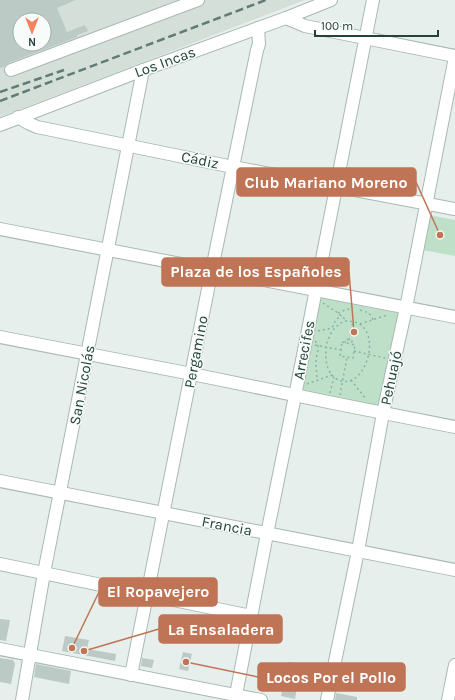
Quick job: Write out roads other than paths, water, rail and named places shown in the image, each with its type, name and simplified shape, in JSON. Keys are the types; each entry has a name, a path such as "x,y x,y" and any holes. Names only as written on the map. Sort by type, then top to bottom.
{"street":[{"path":"11,70 198,0"},
{"name":"Los Incas","path":"0,125 331,0"},
{"name":"Arrecifes","path":"236,698 296,392 310,341 315,295 373,0"},
{"path":"286,18 305,26 455,57"},
{"name":"Pergamino","path":"131,675 257,50 258,28"},
{"name":"Pehuajó","path":"327,700 358,551 380,413 406,308 455,57"},
{"name":"San Nicolás","path":"22,700 44,573 143,70"},
{"name":"Cádiz","path":"18,117 37,127 233,167 455,209"},
{"path":"0,229 212,269 315,295 406,308 455,317"},
{"path":"0,337 192,374 296,392 333,403 455,427"},
{"name":"Francia","path":"0,481 60,494 455,570"},
{"path":"0,564 251,616"},
{"path":"0,649 236,698 261,700"},
{"path":"448,700 455,665"}],"railway":[{"path":"0,101 266,0"},
{"path":"0,92 64,70"}],"place":[{"name":"Club Mariano Moreno","path":"440,235"},
{"name":"Plaza de los Españoles","path":"354,332"},
{"name":"El Ropavejero","path":"72,648"},
{"name":"La Ensaladera","path":"84,651"},
{"name":"Locos Por el Pollo","path":"186,662"}]}
